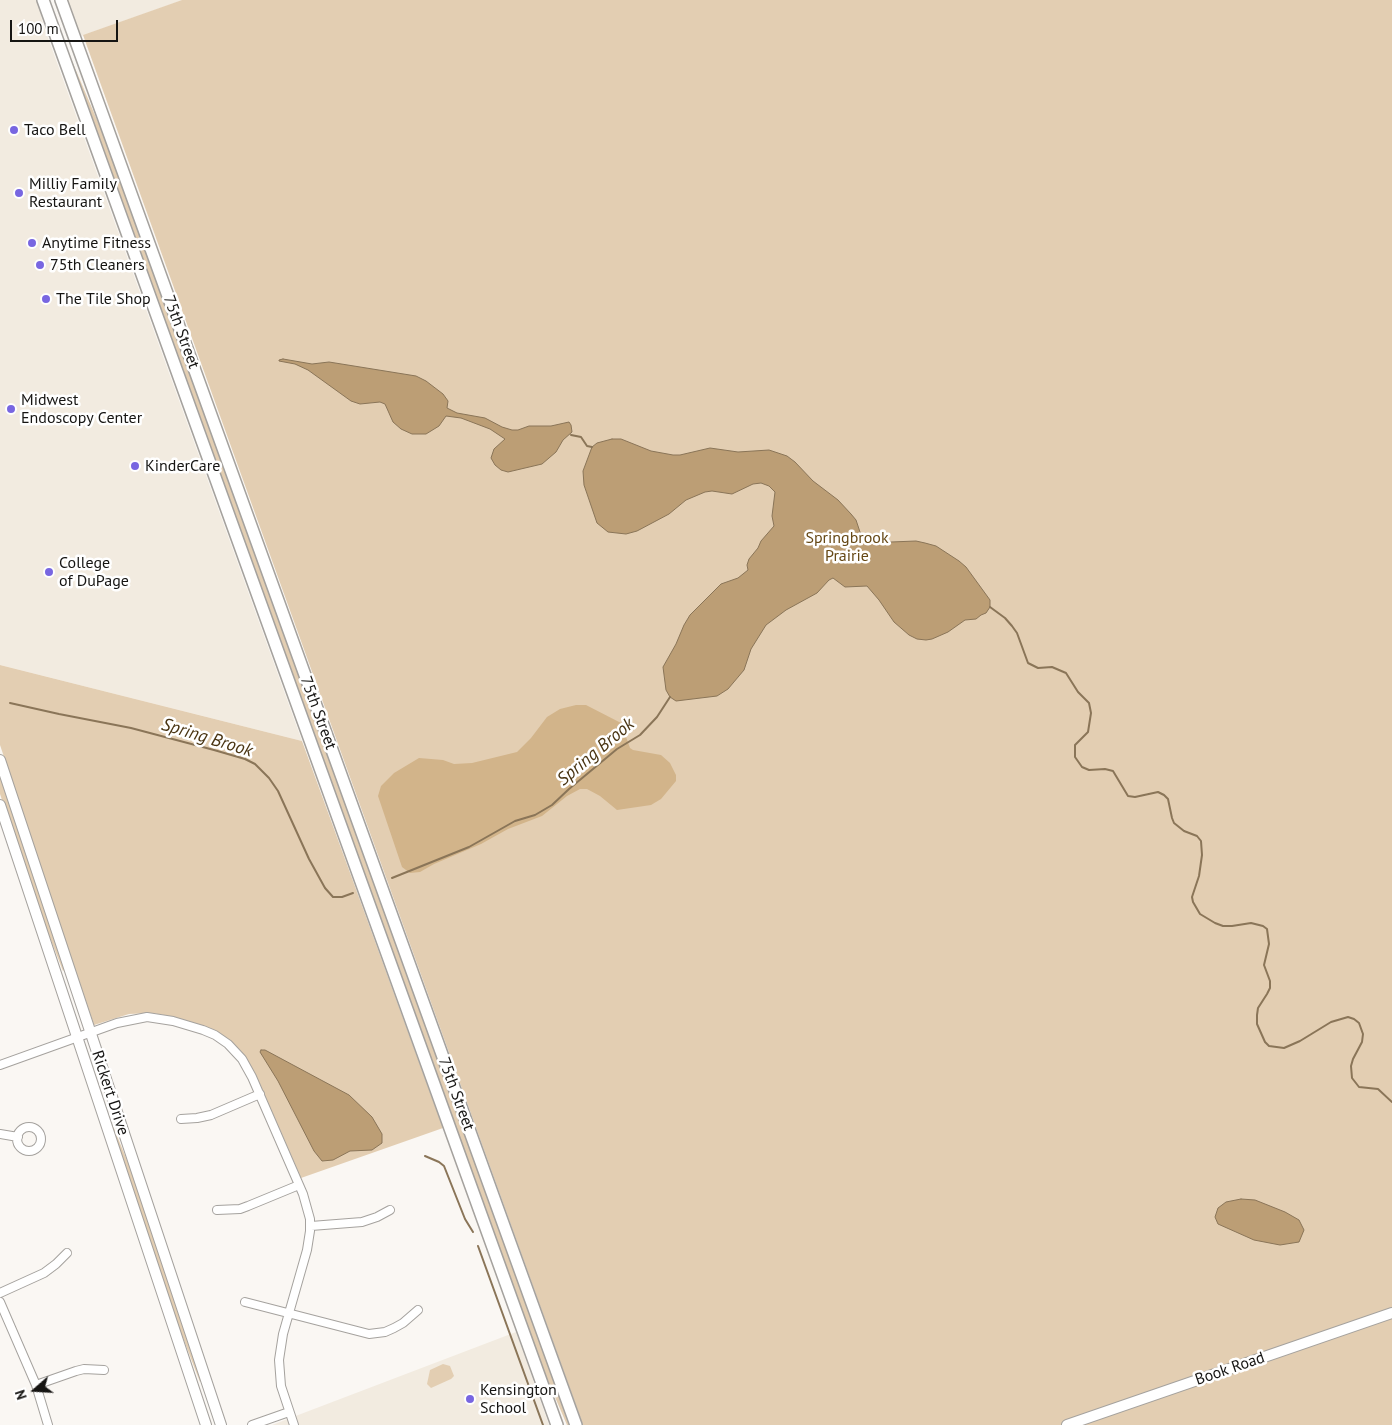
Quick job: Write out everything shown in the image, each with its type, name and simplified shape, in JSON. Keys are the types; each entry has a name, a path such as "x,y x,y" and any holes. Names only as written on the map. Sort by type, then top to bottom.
{"main road":[{"name":"75th Street","path":"43,0 557,1425"},
{"name":"75th Street","path":"61,0 576,1425"}],"street":[{"name":"Rickert Drive","path":"0,760 221,1425"},
{"name":"Rickert Drive","path":"0,805 206,1425"},
{"path":"0,1065 117,1023 140,1018 162,1018 195,1027 215,1035 235,1050 248,1067 299,1185 306,1202 310,1226 307,1250 288,1314 279,1360 281,1386 294,1425"},
{"path":"181,1119 211,1115 260,1094"},
{"path":"0,1134 18,1137"},
{"path":"217,1210 248,1206 299,1185"},
{"path":"310,1226 362,1222 390,1210"},
{"path":"0,1293 52,1268 66,1253"},
{"path":"0,1302 36,1385 48,1425"},
{"path":"245,1302 369,1334 385,1332 394,1328 418,1310"},
{"name":"Book Road","path":"1067,1425 1392,1314"},
{"path":"36,1385 84,1369 104,1370"},
{"path":"252,1425 289,1412"}],"shaded area":[{"path":"0,0 38,0 43,24 302,741 0,665"},
{"path":"67,0 183,0 81,36"},
{"path":"283,359 312,364 329,362 416,376 443,394 448,401 447,408 457,413 485,418 512,430 529,426 551,426 569,422 572,432 563,440 556,452 542,464 508,472 501,470 491,458 494,449 505,439 490,429 461,418 446,416 439,426 426,434 412,434 401,429 393,422 385,404 380,402 360,404 351,401 308,370 295,364 279,361"},
{"path":"621,439 651,451 673,455 710,448 738,452 769,450 787,456 813,481 838,500 856,520 860,532 865,537 891,542 916,541 936,546 966,567 990,600 990,607 986,613 976,619 965,620 948,632 932,639 917,639 909,635 894,622 867,586 845,587 833,578 817,593 786,610 766,625 751,649 744,670 728,689 717,696 676,701 670,697 666,690 663,667 690,615 721,584 738,578 748,570 749,559 774,526 772,516 775,492 769,486 761,483 753,484 732,494 712,491 705,492 686,500 669,514 637,531 626,534 608,532 597,523 584,485 583,471 592,447 597,443"},
{"path":"576,705 586,705 621,723 630,748 633,750 661,755 670,763 676,775 676,781 661,799 651,805 617,810 600,796 587,789 580,789 567,796 542,816 508,829 481,844 420,872 410,873 402,867 378,796 381,786 394,773 419,758 443,760 454,764 472,763 517,752 531,738 547,717 560,709"},
{"path":"265,1050 349,1095 372,1117 382,1134 382,1143 372,1150 350,1151 333,1160 322,1161 314,1151 278,1081 260,1052"},
{"path":"1241,1199 1255,1200 1299,1220 1304,1230 1299,1242 1280,1245 1254,1240 1218,1224 1215,1217 1218,1208 1226,1202"},
{"path":"516,1332 549,1425 272,1425"}],"green space":[{"name":"Springbrook Prairie","path":"182,0 1392,0 1392,1425 583,1425 83,35"},
{"path":"69,54 117,167 571,1425 567,1425 536,1353 67,56"},
{"path":"0,665 302,741 443,1128 301,1178 255,1073 241,1051 225,1037 213,1030 152,1013 129,1014 94,1025 0,745"},
{"path":"0,777 63,971 36,902 0,794"},
{"path":"103,1102 129,1165 200,1382 173,1312"},
{"path":"443,1364 450,1366 454,1376 431,1388 427,1384 430,1370"}],"waterway":[{"path":"571,435 581,437 587,446 592,447"},
{"name":"Spring Brook","path":"990,607 1005,618 1017,633 1028,663 1038,668 1052,667 1066,673 1078,692 1089,703 1091,713 1088,732 1075,745 1075,757 1082,767 1089,770 1105,769 1113,771 1128,796 1135,797 1158,792 1164,795 1168,799 1174,823 1184,831 1197,836 1201,841 1202,855 1199,876 1192,897 1200,914 1223,926 1251,923 1267,929 1269,944 1264,965 1270,981 1270,988 1258,1008 1257,1015 1257,1024 1265,1042 1269,1046 1284,1048 1300,1041 1331,1022 1348,1017 1354,1019 1359,1023 1363,1034 1362,1042 1351,1066 1352,1078 1359,1087 1378,1089 1392,1102"},
{"name":"Spring Brook","path":"392,878 469,847 515,821 535,815 552,805 617,749 640,735 657,717 670,697"},
{"name":"Spring Brook","path":"10,703 131,728 214,750 245,759 255,764 269,778 278,791 309,859 325,888 333,897 342,897 353,893"},
{"path":"425,1156 444,1166 465,1219 473,1232"},
{"path":"478,1246 543,1425"}],"place":[{"name":"Taco Bell","path":"14,130"},
{"name":"Milliy Family Restaurant","path":"19,193"},
{"name":"Anytime Fitness","path":"32,243"},
{"name":"75th Cleaners","path":"40,265"},
{"name":"The Tile Shop","path":"46,299"},
{"name":"Midwest Endoscopy Center","path":"11,409"},
{"name":"KinderCare","path":"135,466"},
{"name":"College of DuPage","path":"49,572"},
{"name":"Kensington School","path":"470,1399"}]}
